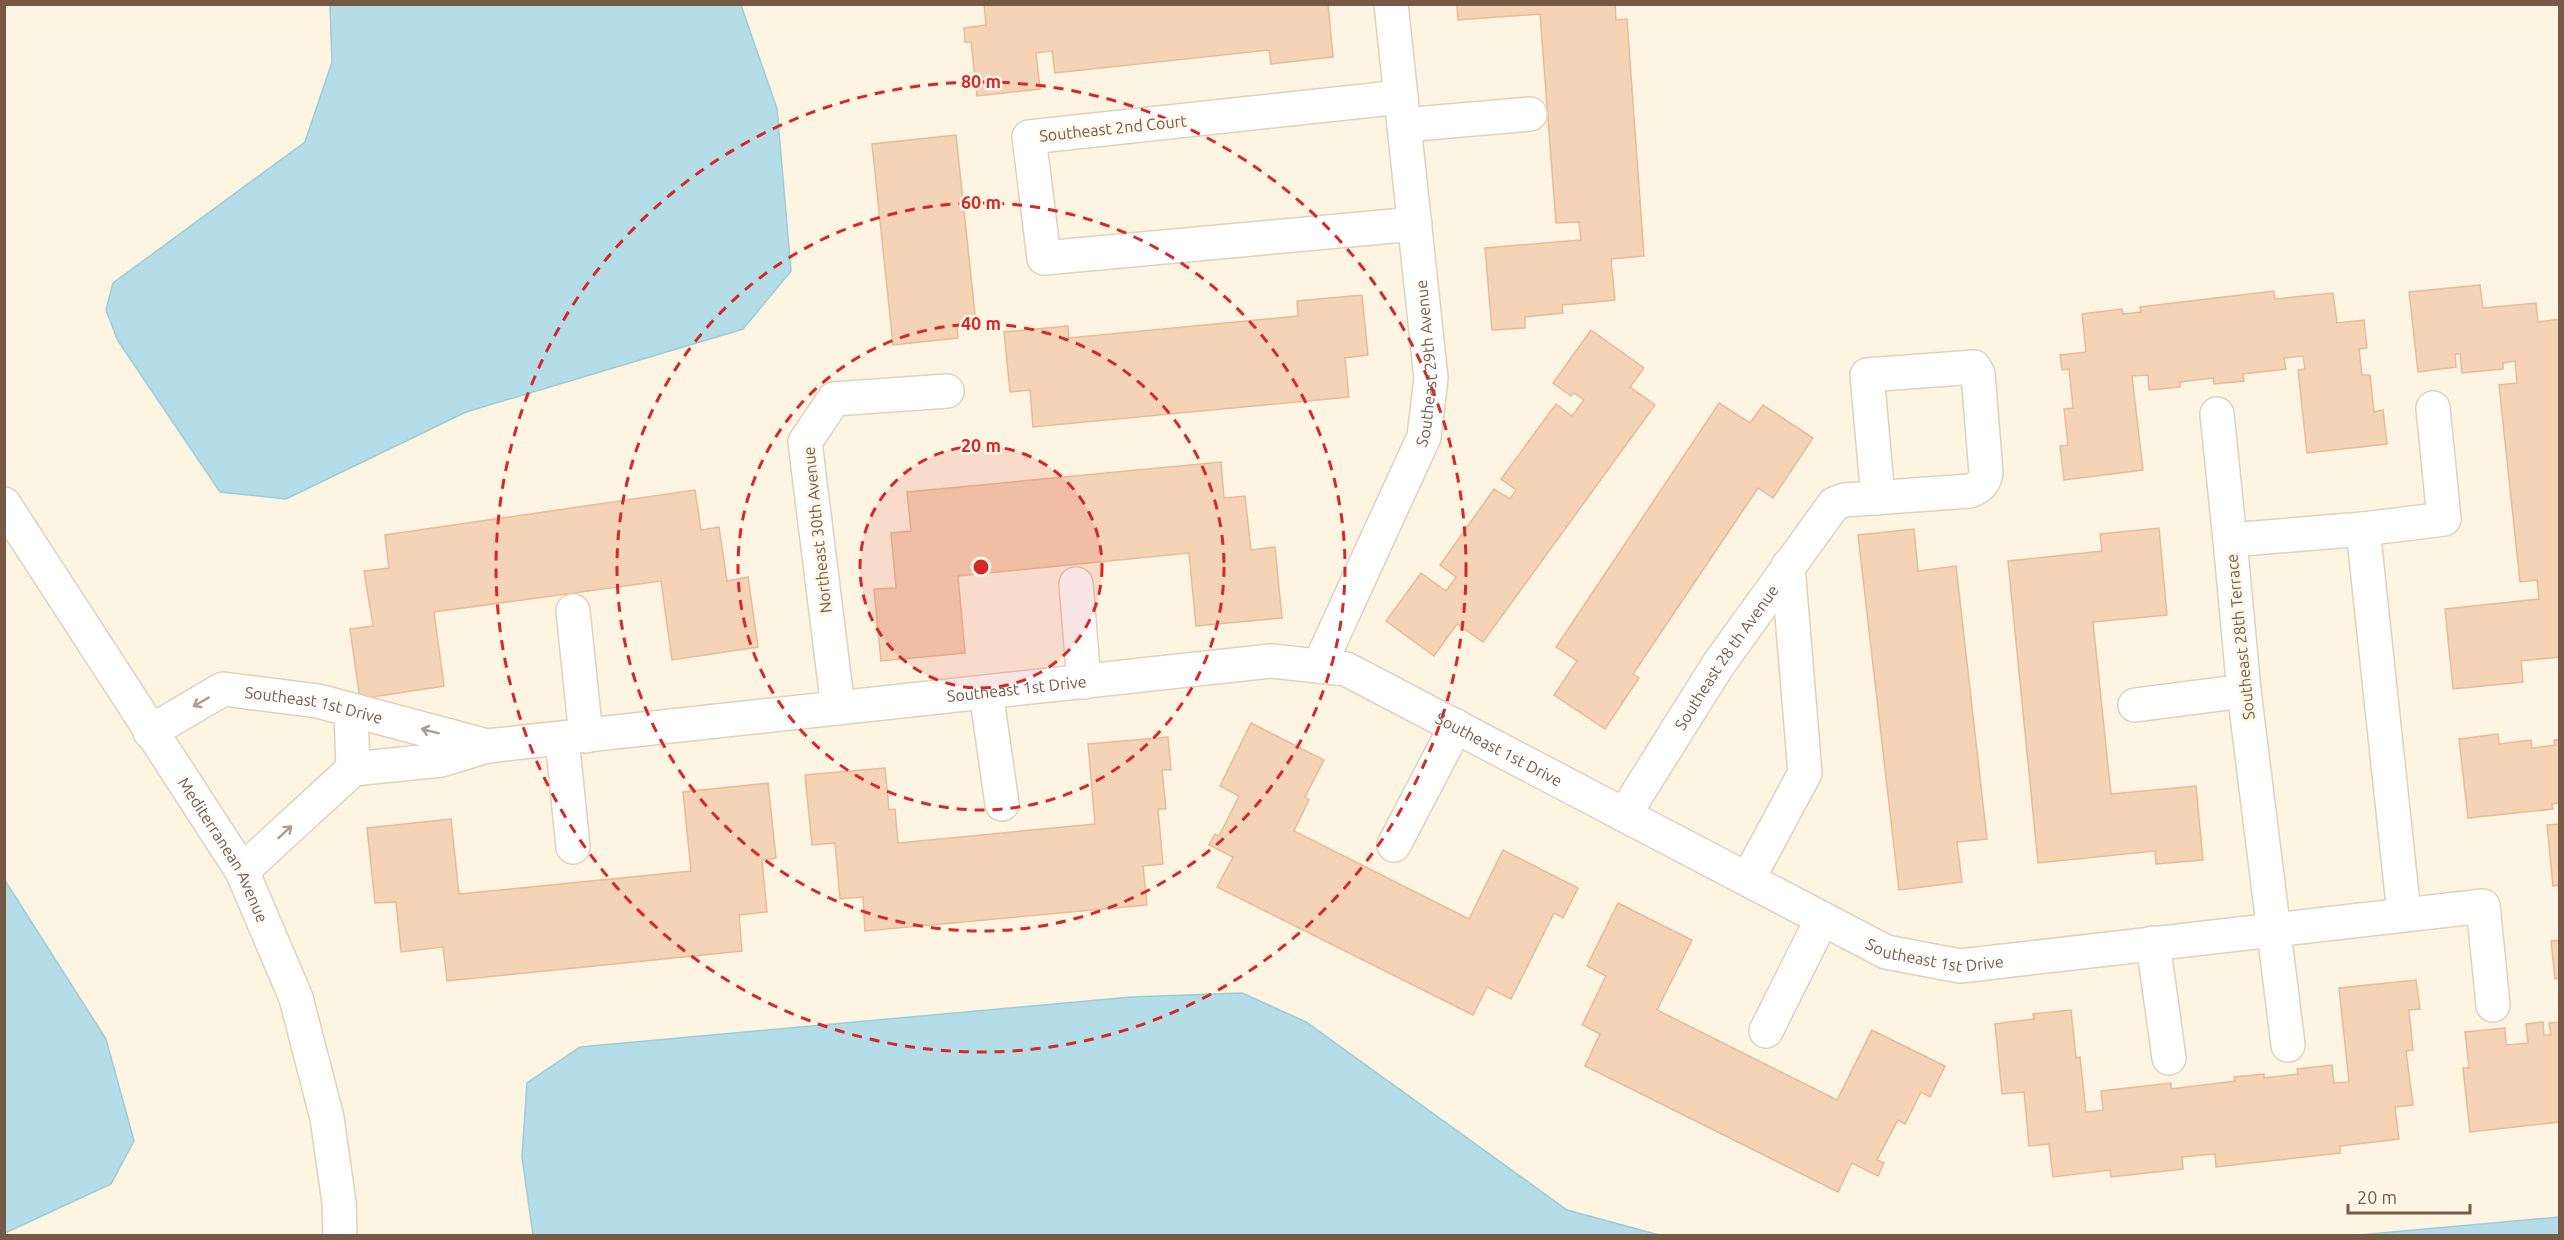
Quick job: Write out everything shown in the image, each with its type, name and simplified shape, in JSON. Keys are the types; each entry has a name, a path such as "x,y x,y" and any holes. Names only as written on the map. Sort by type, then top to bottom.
{"street":[{"name":"Southeast 29th Avenue","path":"1319,666 1424,437 1431,378 1391,4"},
{"path":"1402,111 1530,114"},
{"name":"Southeast 2nd Court","path":"1402,111 1029,137 1044,258 1414,224"},
{"path":"1974,367 1978,385 1986,473 1984,481 1979,487 1970,491 1878,498 1867,375 1974,367"},
{"name":"Northeast 30th Avenue","path":"838,708 806,442 834,399 947,391"},
{"name":"Southeast 28th Terrace","path":"2288,1046 2244,691 2230,540 2363,529 2444,519 2433,408"},
{"path":"2217,414 2230,540"},
{"name":"Southeast 28 th Avenue","path":"1624,814 1718,665 1834,504 1845,500 1878,498"},
{"name":"Mediterranean Avenue","path":"4,504 242,871 296,998 327,1118 339,1202 340,1236"},
{"path":"2363,529 2404,914"},
{"path":"1748,879 1805,773 1788,566"},
{"path":"1076,584 1084,682"},
{"path":"573,611 573,847"},
{"name":"Southeast 1st Drive","path":"353,769 441,760 487,746 1272,661 1319,666 1346,669 1886,952 1960,966 2483,906 2493,1005"},
{"name":"Southeast 1st Drive","path":"150,732 223,689 318,701 487,746"},
{"path":"2135,705 2244,691"},
{"path":"986,692 1002,804"},
{"path":"242,871 353,769 351,710"},
{"path":"1395,845 1456,726"},
{"path":"1766,1031 1822,919"},
{"path":"2153,943 2169,1058"}],"water":[{"path":"330,5 741,5 777,109 791,271 743,329 466,412 286,499 220,492 118,341 106,310 113,283 305,142 332,62"},
{"path":"4,879 106,1039 134,1141 111,1184 5,1233"},
{"path":"1242,993 1306,1022 1567,1210 1659,1235 533,1235 522,1157 527,1083 580,1047 1131,997"},
{"path":"2559,1217 2559,1235 2359,1235"}],"building":[{"path":"984,4 1328,4 1333,57 1271,64 1269,50 1055,73 1052,51 1036,53 1040,89 977,96 971,42 965,42 964,28 986,25"},
{"path":"1457,4 1615,4 1616,20 1627,19 1644,256 1611,259 1615,300 1562,305 1563,313 1525,317 1525,328 1492,330 1485,248 1581,240 1579,222 1556,223 1540,14 1458,20"},
{"path":"956,135 976,324 957,326 958,338 893,345 872,144"},
{"path":"2480,285 2483,308 2536,303 2538,322 2560,319 2560,657 2521,661 2523,682 2453,689 2445,609 2539,599 2537,580 2520,582 2499,385 2517,383 2515,361 2503,363 2503,369 2462,373 2460,354 2455,354 2456,367 2418,372 2409,292"},
{"path":"2274,291 2275,299 2333,293 2337,323 2364,320 2367,348 2359,349 2362,375 2370,375 2374,412 2383,410 2387,444 2307,453 2298,370 2305,369 2303,356 2284,358 2286,369 2243,374 2244,381 2214,384 2213,378 2180,382 2180,387 2149,390 2148,375 2132,376 2143,470 2064,480 2060,446 2068,445 2064,409 2073,408 2069,369 2062,370 2060,355 2086,352 2082,314 2122,309 2123,314 2141,312 2140,307"},
{"path":"1362,295 1368,355 1345,358 1349,397 1033,427 1030,390 1010,392 1004,332 1068,326 1069,338 1298,316 1297,301"},
{"path":"1591,330 1644,368 1630,387 1655,405 1483,642 1457,624 1434,656 1386,621 1421,573 1446,591 1456,577 1440,565 1494,489 1510,499 1516,490 1501,479 1556,404 1572,416 1584,400 1574,393 1571,396 1553,383"},
{"path":"1719,403 1750,423 1763,405 1813,438 1773,498 1758,488 1633,674 1639,678 1605,729 1554,695 1577,661 1556,647"},
{"path":"1221,462 1224,498 1245,496 1251,550 1275,547 1282,618 1196,626 1189,553 958,576 965,653 881,661 874,589 896,588 891,533 911,531 907,492"},
{"path":"695,490 701,530 719,527 727,581 748,577 758,647 672,660 661,581 434,612 444,686 360,699 350,629 373,626 364,571 389,568 385,535"},
{"path":"2159,528 2167,615 2093,622 2111,794 2196,786 2203,860 2156,864 2155,851 2038,863 2008,561 2102,551 2100,534"},
{"path":"1914,529 1918,571 1956,566 1987,839 1957,842 1962,882 1899,890 1858,535"},
{"path":"1251,723 1324,760 1305,797 1309,800 1294,831 1469,919 1503,850 1578,888 1563,918 1554,913 1511,999 1487,987 1473,1015 1217,887 1233,857 1209,845 1215,834 1219,836 1239,796 1220,786"},
{"path":"2498,734 2499,744 2531,740 2532,748 2555,745 2554,740 2560,739 2560,803 2552,804 2553,809 2468,818 2459,739"},
{"path":"1168,737 1171,770 1162,770 1166,809 1158,809 1163,864 1143,866 1147,905 865,931 863,897 840,899 835,843 812,845 805,775 885,768 889,810 895,809 898,843 1095,824 1088,744"},
{"path":"768,783 776,858 762,860 767,912 739,915 742,951 447,981 443,947 401,952 396,902 375,903 367,828 451,819 459,894 691,871 683,792"},
{"path":"2560,824 2560,901 2558,885 2553,886 2547,825"},
{"path":"1618,903 1692,940 1657,1010 1837,1100 1872,1030 1945,1066 1930,1097 1921,1092 1905,1124 1898,1120 1877,1160 1884,1163 1878,1176 1852,1163 1838,1192 1585,1066 1600,1034 1582,1025 1606,976 1587,966"},
{"path":"2560,940 2560,978 2555,979 2551,941"},
{"path":"2416,980 2420,1009 2409,1010 2413,1050 2406,1051 2413,1105 2395,1107 2399,1139 2340,1146 2340,1153 2216,1167 2215,1154 2182,1157 2183,1169 2111,1177 2110,1170 2053,1177 2049,1144 2029,1146 2024,1092 2002,1094 1995,1024 2034,1019 2033,1014 2071,1010 2076,1058 2080,1057 2086,1112 2103,1110 2101,1091 2171,1083 2171,1089 2235,1081 2234,1077 2264,1074 2264,1078 2298,1074 2297,1069 2332,1065 2334,1083 2349,1082 2339,988"},
{"path":"2543,1022 2544,1035 2551,1035 2549,1023 2560,1022 2560,1122 2470,1132 2463,1068 2469,1068 2465,1032 2505,1028 2506,1045 2528,1043 2526,1024"}]}
